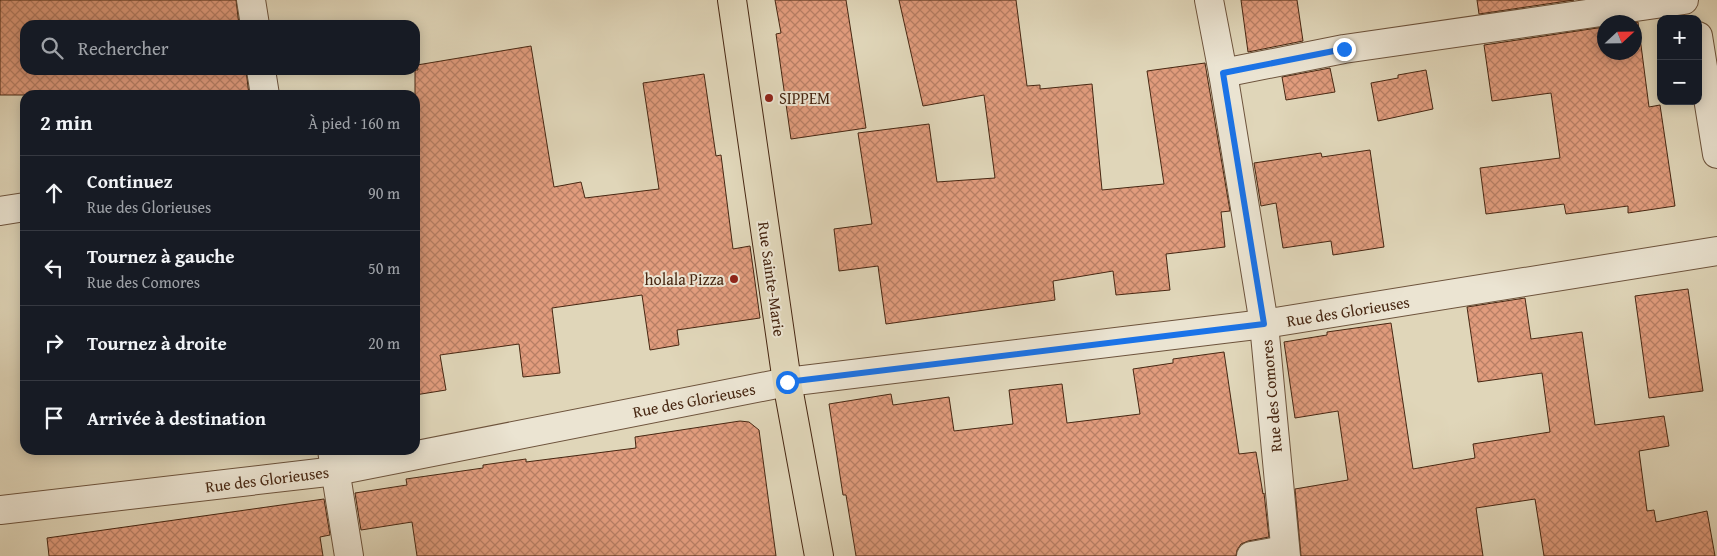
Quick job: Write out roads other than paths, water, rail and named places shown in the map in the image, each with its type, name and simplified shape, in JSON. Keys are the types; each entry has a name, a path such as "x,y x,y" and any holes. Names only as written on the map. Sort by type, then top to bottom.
{"main road":[{"name":"Rue Sainte-Marie","path":"732,0 787,382 819,556"}],"street":[{"path":"252,0 254,20"},
{"name":"Rue des Comores","path":"1209,0 1223,73 1264,324 1286,553"},
{"path":"1223,73 1344,49 1684,0"},
{"path":"1693,0 1695,15"},
{"path":"1702,60 1717,154"},
{"path":"262,75 264,90"},
{"path":"0,211 20,208"},
{"name":"Rue des Glorieuses","path":"420,446 787,382 1264,324 1717,251"},
{"name":"Rue des Glorieuses","path":"0,510 368,455"},
{"path":"334,461 349,556"},
{"path":"1251,556 1286,553"}],"place":[{"name":"SIPPEM","path":"769,98"},
{"name":"holala Pizza","path":"734,279"}]}
